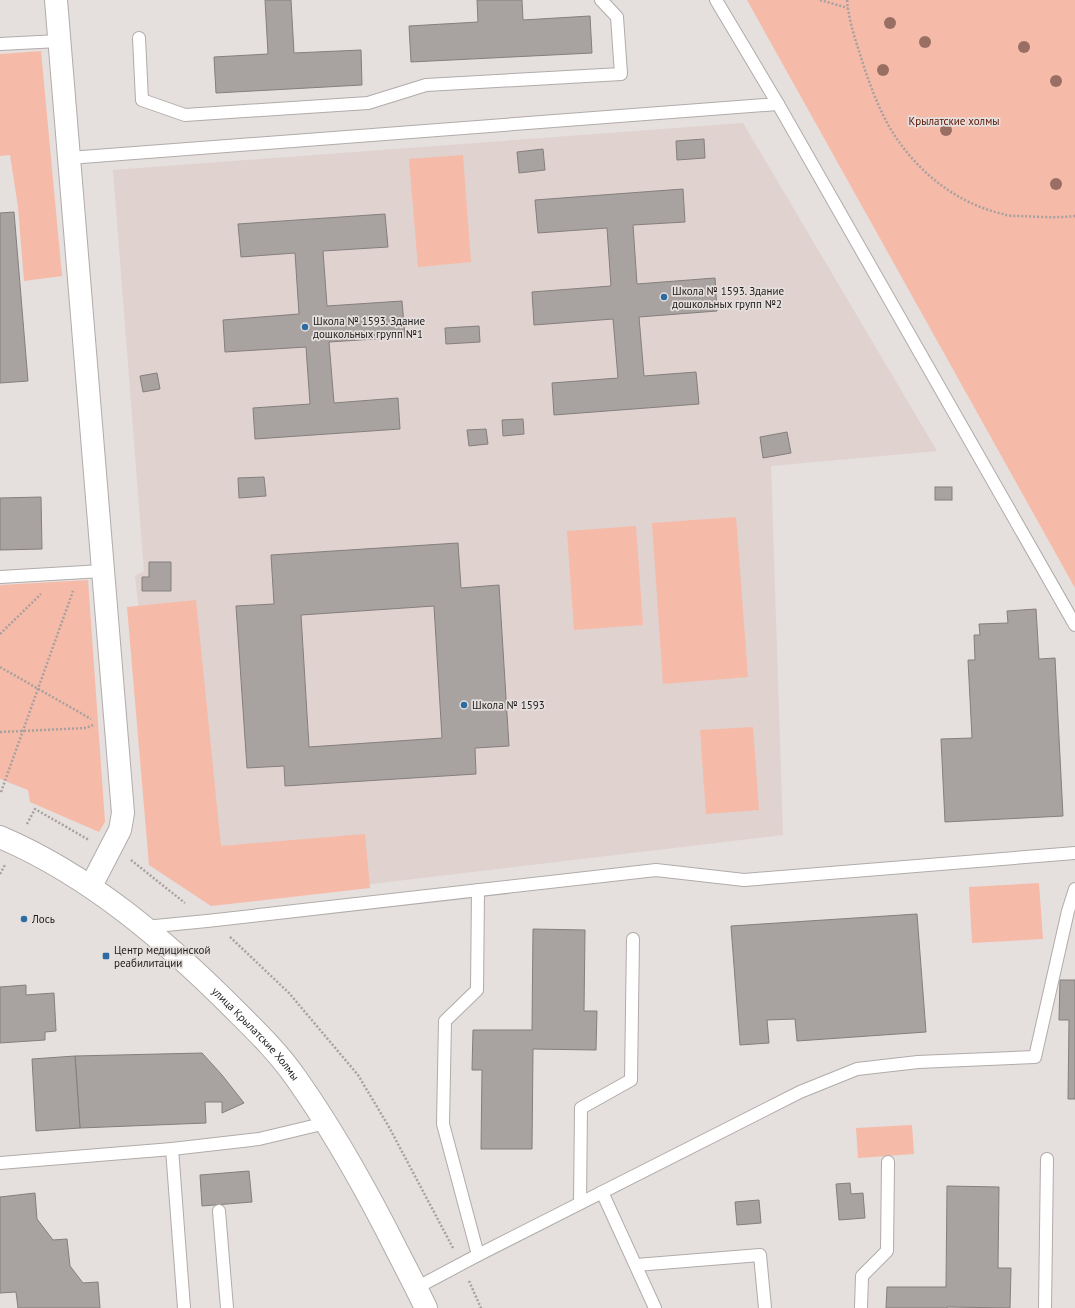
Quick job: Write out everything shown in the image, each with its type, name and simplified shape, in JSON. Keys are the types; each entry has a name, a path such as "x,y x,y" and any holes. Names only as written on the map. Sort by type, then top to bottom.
{"street":[{"path":"56,0 123,813 120,830 91,886"},
{"name":"улица Крылатские Холмы","path":"0,837 34,853 91,886 145,927 198,972 267,1043 296,1077 361,1181 426,1308"}],"lane":[{"path":"139,38 142,100 185,115 368,103 426,85 621,74 617,17 601,0"},
{"path":"716,0 778,104 1075,625"},
{"path":"0,44 59,41"},
{"path":"69,158 778,104"},
{"path":"0,577 102,571"},
{"path":"145,927 656,870 744,880 1075,853"},
{"path":"416,1288 478,1255 800,1092 856,1069 918,1062 1035,1057 1068,911 1075,889"},
{"path":"478,890 477,990 445,1021 443,1124 478,1255"},
{"path":"580,1203 581,1108 631,1080 633,939"},
{"path":"0,1163 172,1149 259,1139 326,1123"},
{"path":"172,1149 184,1308"},
{"path":"1045,1308 1047,1159"},
{"path":"861,1308 862,1276 887,1251 888,1162"},
{"path":"602,1192 655,1308"},
{"path":"219,1211 227,1308"},
{"path":"636,1265 760,1255 764,1308"}],"path":[{"path":"820,0 848,8"},
{"path":"847,0 857,45 879,105 890,128 924,172 955,195 975,206 1004,215 1036,217 1075,216"},
{"path":"1,792 79,572"},
{"path":"0,634 62,573"},
{"path":"0,667 98,724 86,728 0,732"},
{"path":"35,809 109,852 132,861 207,921 233,939 289,993 358,1075 389,1127 461,1264 481,1308"}],"shaded area":[{"path":"743,123 937,451 771,466 783,835 238,900 164,834 135,576 144,571 113,170"}],"green space":[{"name":"Крылатские холмы","path":"747,0 1075,0 1075,588"},
{"path":"41,51 62,276 24,281 18,207 10,155 0,156 0,54"},
{"path":"463,155 471,262 418,267 409,159"},
{"path":"736,517 748,677 663,684 652,523"},
{"path":"636,526 643,625 574,630 567,531"},
{"path":"88,580 105,822 99,832 30,802 28,790 0,779 0,585"},
{"path":"196,600 221,846 365,834 370,888 211,906 149,865 127,607"},
{"path":"753,727 759,810 706,814 700,730"},
{"path":"1039,883 1043,939 972,943 969,887"},
{"path":"912,1125 914,1154 858,1158 856,1128"}],"building":[{"path":"265,0 291,0 294,53 361,50 362,85 216,93 214,57 268,54"},
{"path":"477,0 522,0 523,20 590,16 592,53 411,62 409,26 478,22"},
{"path":"704,139 705,158 677,160 676,141"},
{"path":"543,149 545,170 519,173 517,152"},
{"path":"683,189 685,222 633,225 637,284 715,278 717,311 639,317 644,376 696,372 699,404 554,415 552,383 618,378 613,319 534,325 532,292 611,286 607,228 538,233 535,200"},
{"path":"14,212 28,381 0,383 0,213"},
{"path":"385,214 388,247 323,251 327,306 402,301 405,337 329,342 334,403 398,398 400,429 255,439 253,408 310,404 306,347 225,352 223,320 299,314 295,253 241,257 238,224"},
{"path":"479,326 480,342 446,344 445,328"},
{"path":"157,373 160,389 143,392 140,376"},
{"path":"523,419 524,434 503,436 502,420"},
{"path":"486,429 488,444 469,446 467,430"},
{"path":"787,432 791,453 763,458 760,437"},
{"path":"264,477 266,496 239,498 238,478"},
{"path":"935,487 952,487 952,500 935,500"},
{"path":"41,497 42,549 0,550 0,498"},
{"path":"458,543 461,588 499,585 509,746 475,748 476,774 285,786 284,766 247,768 236,606 274,604 271,555","holes":["434,606 442,738 309,747 301,615"]},
{"path":"149,562 171,562 171,591 142,591 142,577 149,577"},
{"path":"1036,609 1039,659 1055,658 1063,816 945,822 941,739 972,738 968,660 975,660 974,635 980,635 979,624 1008,623 1007,611"},
{"path":"917,914 926,1032 797,1041 795,1019 767,1020 769,1043 740,1045 731,926"},
{"path":"533,929 585,930 584,1011 597,1011 596,1050 533,1049 532,1149 481,1149 482,1070 472,1070 473,1030 532,1030"},
{"path":"1060,980 1075,980 1075,1099 1068,1099 1069,1020 1059,1020"},
{"path":"26,985 26,995 54,993 56,1031 45,1032 45,1040 0,1043 0,987"},
{"path":"202,1053 244,1103 222,1113 222,1102 205,1102 206,1123 80,1128 75,1056"},
{"path":"75,1056 80,1128 36,1131 32,1059"},
{"path":"249,1171 252,1202 202,1206 200,1175"},
{"path":"850,1183 851,1194 863,1193 865,1218 839,1220 836,1184"},
{"path":"947,1186 999,1187 998,1268 1011,1268 1010,1308 886,1308 887,1287 946,1287"},
{"path":"35,1193 37,1219 53,1240 67,1239 70,1266 83,1283 98,1282 100,1308 18,1308 16,1292 0,1293 0,1197"},
{"path":"759,1200 761,1223 737,1225 735,1202"}],"place":[{"name":"Школа № 1593. Здание дошкольных групп №2","path":"664,297"},
{"name":"Школа № 1593. Здание дошкольных групп №1","path":"305,327"},
{"name":"Школа № 1593","path":"464,705"},
{"name":"Лось","path":"24,919"},
{"name":"Центр медицинской реабилитации","path":"106,956"}]}
